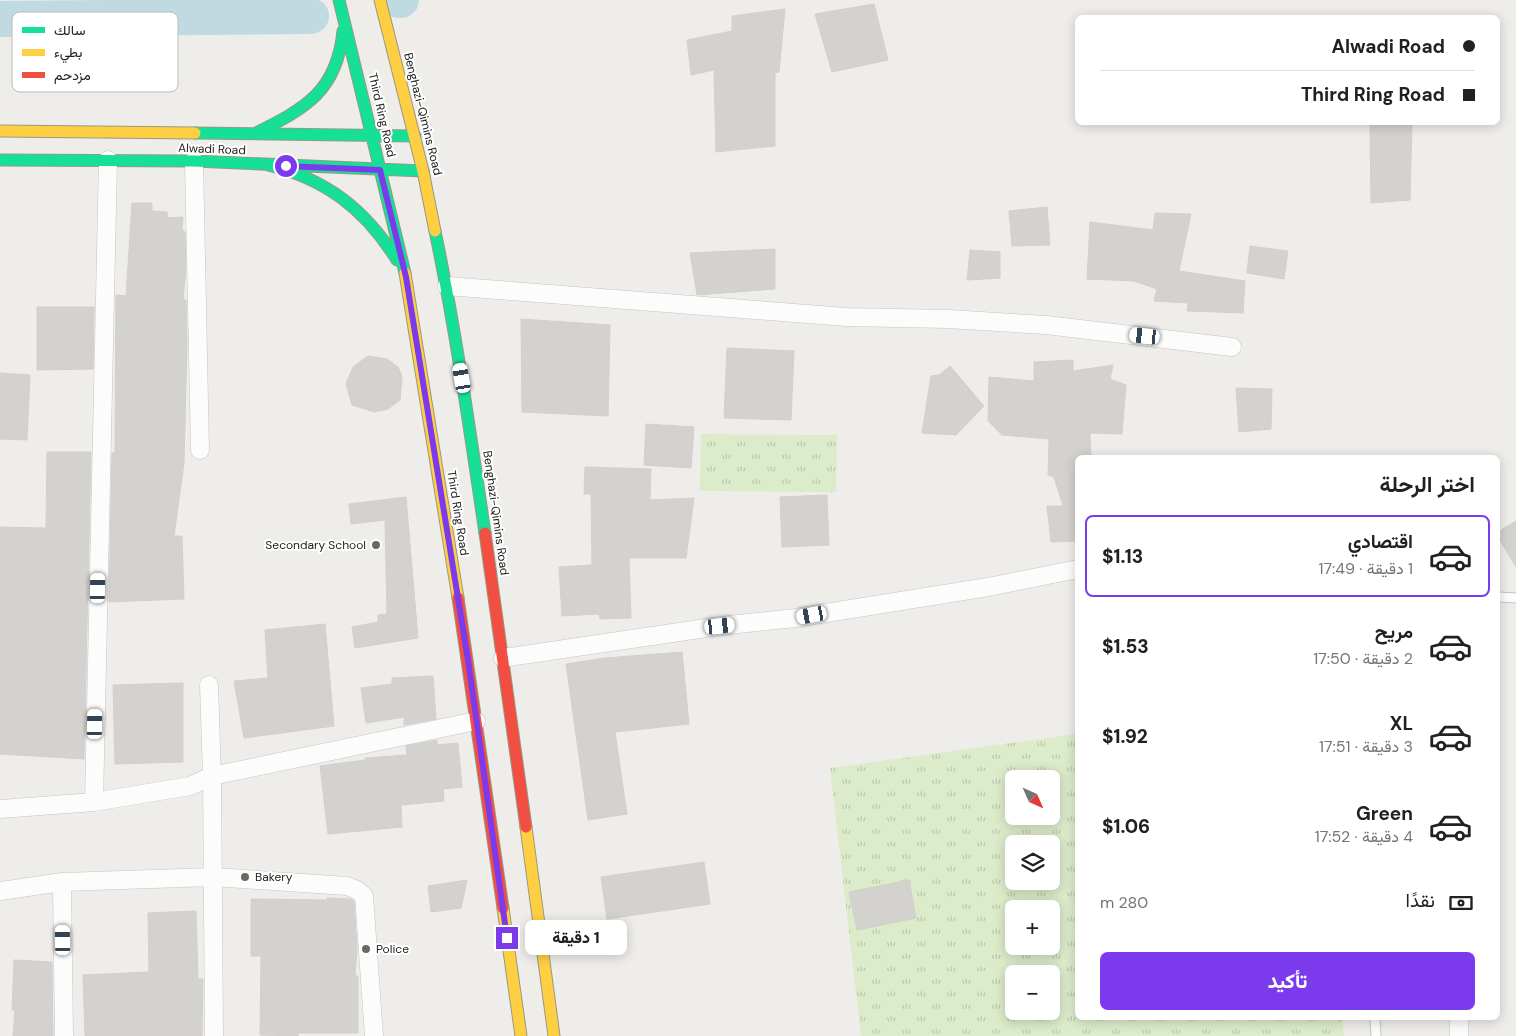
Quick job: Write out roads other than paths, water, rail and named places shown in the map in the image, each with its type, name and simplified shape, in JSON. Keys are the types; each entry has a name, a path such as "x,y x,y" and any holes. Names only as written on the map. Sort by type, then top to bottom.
{"main road":[{"name":"Third Ring Road","path":"339,0 374,137 380,170 406,277 476,721 521,1036"},
{"name":"Benghazi-Qimins Road","path":"380,0 415,136 447,286 503,658 554,1036"},
{"path":"256,133 291,116 316,96 332,76 338,60 345,22"},
{"name":"Alwadi Road","path":"0,131 415,136"},
{"name":"Alwadi Road","path":"0,160 194,161 423,171"},
{"path":"268,165 303,175 343,198 364,216 388,245 406,277"}],"street":[{"path":"94,802 108,160"},
{"path":"194,161 200,450"},
{"path":"447,286 846,317 948,319 1046,325 1232,347"},
{"path":"503,658 720,626 795,618 988,587 1075,570"},
{"path":"208,685 212,776 214,1036"},
{"path":"0,809 94,802 190,786 212,776 476,721"},
{"path":"0,891 62,882 213,877 347,886 357,890 364,896 374,1036"},
{"path":"62,882 64,1036"},
{"path":"1459,1020 1459,1036"}],"lane":[{"path":"1500,598 1516,598"},
{"path":"1375,1020 1376,1036"}],"waterway":[{"path":"178,17 311,16"},
{"path":"0,19 12,19"}],"place":[{"name":"Secondary School","path":"376,545"},
{"name":"Bakery","path":"245,877"},
{"name":"Police","path":"366,949"}]}
